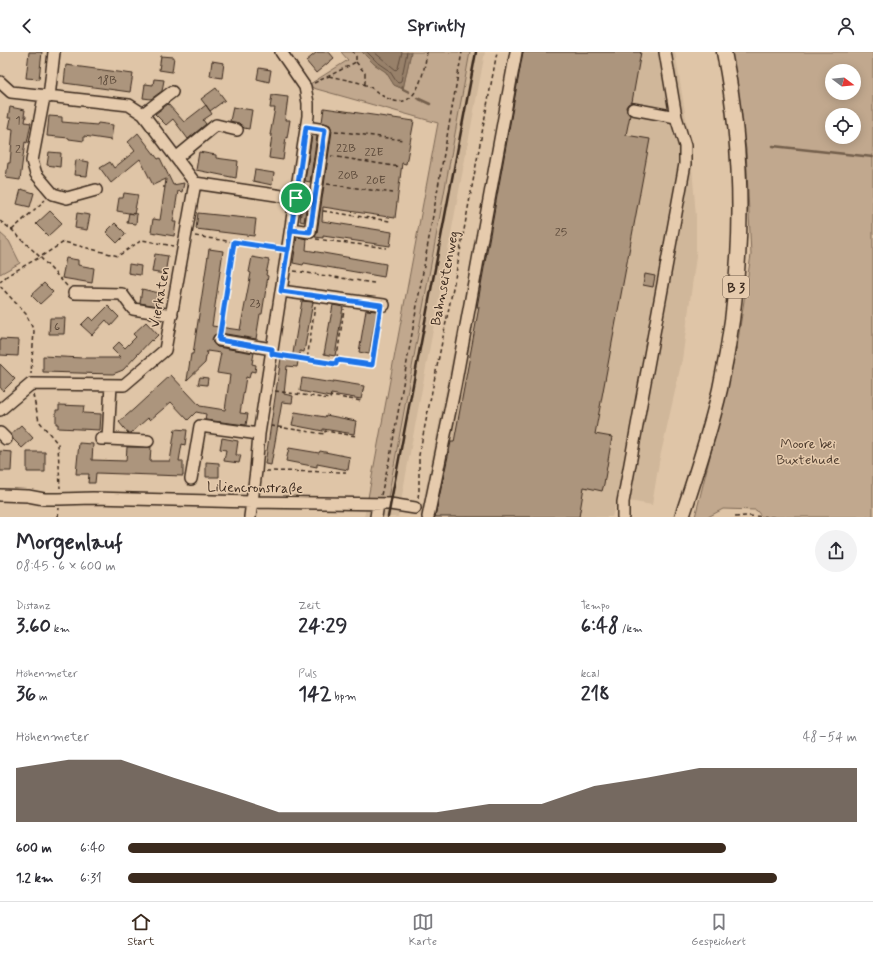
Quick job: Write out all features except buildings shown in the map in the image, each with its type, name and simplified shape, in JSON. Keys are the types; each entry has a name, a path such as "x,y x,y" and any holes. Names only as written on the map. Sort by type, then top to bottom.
{"main road":[{"name":"B 3","path":"682,517 709,432 718,396 728,349 738,262 739,199 734,117 724,52"}],"street":[{"path":"54,52 47,97 32,161 36,174 53,194 67,198 96,190"},
{"path":"250,517 260,429 296,198 308,103 305,87 281,52"},
{"path":"428,517 455,386 516,52"},
{"path":"623,517 623,502 685,164 685,146 676,118 666,52"},
{"path":"0,82 11,92 129,105 143,114 195,183 296,198"},
{"path":"143,114 172,92"},
{"path":"633,109 676,118"},
{"path":"176,158 216,125 237,130"},
{"path":"291,230 310,232 325,130 306,127"},
{"name":"Vierkaten","path":"0,410 31,384 124,385 165,350 195,183"},
{"path":"281,291 382,305"},
{"path":"74,293 122,294 133,309 172,315"},
{"path":"219,340 272,352"},
{"path":"111,385 104,439 148,441"},
{"path":"191,479 200,426 260,429"},
{"name":"Liliencronstraße","path":"0,495 28,496 44,492 60,492 76,493 93,498 390,504 415,508"},
{"path":"376,517 378,504"}],"path":[{"path":"354,52 356,62 365,73 366,85"},
{"path":"329,76 366,85 387,98 397,102 404,101 410,98 417,89 423,74 427,52"},
{"path":"378,504 391,452 462,52"},
{"name":"Bahnseitenweg","path":"415,508 419,490 421,448 456,273 497,52"},
{"path":"305,87 356,62"},
{"path":"325,130 403,140"},
{"path":"321,155 400,167"},
{"path":"317,182 393,193"},
{"path":"12,230 53,194"},
{"path":"313,210 390,221"},
{"path":"0,221 12,230 40,257 74,293"},
{"path":"310,232 309,238 387,248"},
{"path":"185,235 288,250"},
{"path":"0,282 8,275 64,242 118,256 142,240 183,248"},
{"path":"219,340 234,242"},
{"path":"284,270 374,283"},
{"path":"307,360 317,296"},
{"path":"272,352 307,360 336,364 346,300"},
{"path":"337,360 372,365 382,305"},
{"path":"266,390 330,399 331,396 362,401"},
{"path":"260,429 325,434 325,431 356,436"},
{"path":"256,471 346,472"},
{"path":"58,517 59,506"},
{"path":"735,517 777,517"}],"shaded area":[{"path":"470,52 485,52 398,517 364,517 366,507 386,508"},
{"path":"514,52 675,52 690,143 696,216 696,256 682,360 659,462 652,505 622,501 615,507 612,517 420,517"}],"green space":[{"path":"341,52 362,52 374,64 386,72 394,85 403,89 411,52 470,52 388,498 368,498 438,123 313,88 310,84 348,60"},
{"name":"Moore bei Buxtehude","path":"729,52 873,52 873,517 762,517 756,510 723,509 708,517 695,517 737,347 751,255 746,149"},
{"path":"0,233 9,241 20,263 0,274"}],"water":[{"path":"362,52 411,52 403,89 394,85 386,72 374,64"}],"waterway":[{"path":"402,86 403,89 409,92"},
{"path":"417,98 430,104"},
{"path":"773,146 873,157"}],"railway":[{"path":"388,517 476,52"}],"route":[{"path":"296,198 291,230 281,291 381,305 372,365 337,360 336,364 307,360 272,354 272,349 219,340 234,242 288,250 291,230 310,232 325,130 306,127 296,198"}]}
